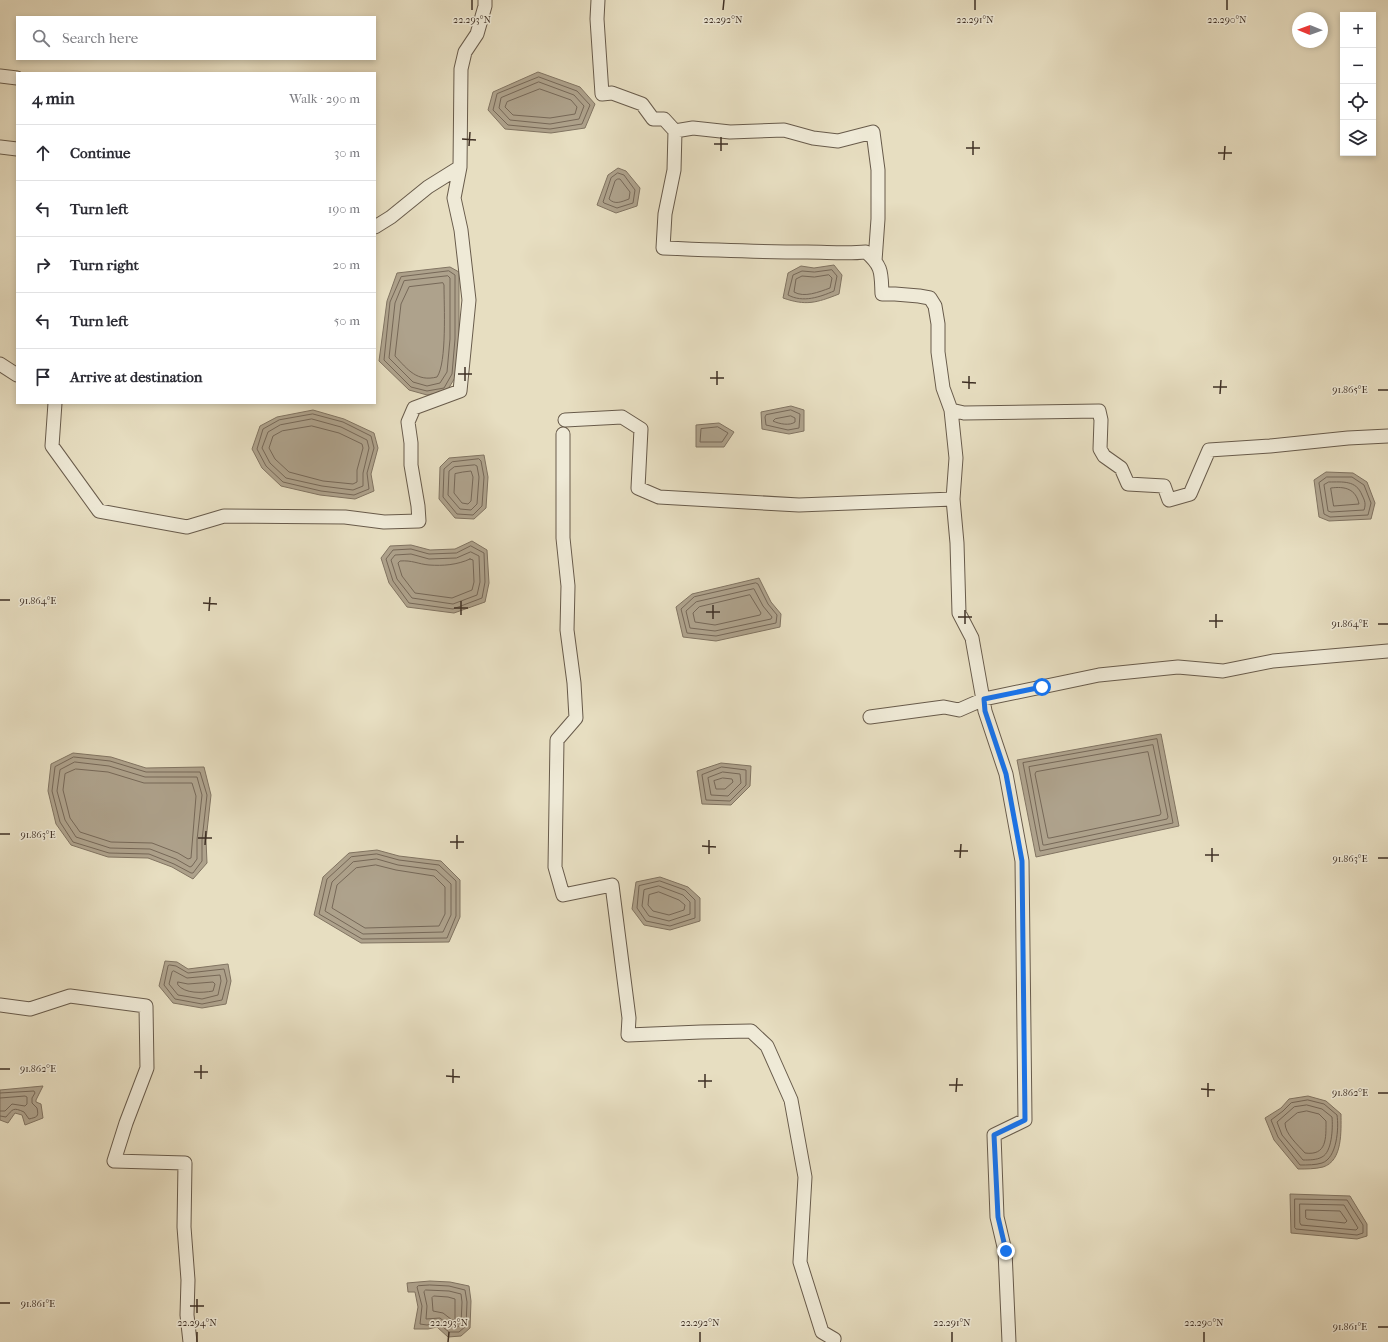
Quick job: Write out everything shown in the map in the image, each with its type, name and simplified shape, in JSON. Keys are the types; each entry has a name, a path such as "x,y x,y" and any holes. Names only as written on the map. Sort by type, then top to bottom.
{"street":[{"path":"55,404 52,446 99,511 187,526 224,516 345,517 384,522 419,521 411,465 411,443 408,422 414,408 460,391 469,300 461,230 454,198 460,167 461,69 465,52 477,34 485,6 485,0"},
{"path":"598,0 597,19 602,94 612,93 642,104 653,119 664,118 675,131 674,170 665,214 663,248 844,254 866,252 875,261 881,272 882,294 930,298 935,306 938,324 938,352 944,388 951,410 956,458 953,499 957,543 959,613 972,638 985,711 1006,774 1022,861 1025,1120 994,1135 998,1217 1006,1251 1008,1342"},
{"path":"0,76 16,78"},
{"path":"675,131 693,128 730,132 784,130 813,138 838,140 873,132 878,170 878,220 875,261"},
{"path":"0,147 16,149"},
{"path":"376,226 391,217 428,187 460,167"},
{"path":"0,364 16,374"},
{"path":"951,410 964,413 1099,411 1100,449 1104,456 1121,468 1128,484 1164,486 1169,500 1190,494 1208,450 1388,436"},
{"path":"566,420 622,417 641,429 638,488 659,497 799,505 953,499"},
{"path":"563,434 563,538 568,586 567,630 574,683 576,718 557,740 555,867 561,888 564,895 612,885 629,1018 628,1035 751,1031 767,1046 791,1100 805,1177 800,1262 822,1332 834,1339 833,1342"},
{"path":"870,717 944,707 959,710 984,699 1099,675 1178,667 1223,671 1273,661 1388,651"},
{"path":"0,1005 30,1009 70,996 146,1006 147,1068 114,1160 185,1163 184,1227 188,1280 187,1315 190,1342"}],"water":[{"path":"538,72 580,87 595,104 585,128 551,133 505,129 488,110 493,92"},
{"path":"618,168 626,171 640,188 637,206 616,213 597,205 608,175"},
{"path":"834,265 842,275 839,294 824,300 805,303 783,298 788,273 801,266 814,268"},
{"path":"450,267 459,272 459,340 456,376 447,391 427,395 409,390 379,361 387,301 397,273"},
{"path":"791,406 804,410 804,431 789,434 762,429 761,412"},
{"path":"313,410 344,419 374,433 378,448 371,474 374,491 355,499 320,495 281,486 262,468 252,449 260,426 277,417"},
{"path":"719,423 734,432 724,447 696,447 696,425"},
{"path":"484,455 488,477 486,508 474,519 455,518 439,499 440,467 449,458"},
{"path":"1326,472 1353,473 1367,482 1375,503 1371,519 1329,521 1319,517 1314,480"},
{"path":"472,541 487,550 489,583 485,602 454,613 407,607 389,583 381,558 390,546 411,545 430,550 455,549"},
{"path":"759,578 771,602 781,614 780,627 716,641 683,637 676,607 692,594"},
{"path":"1161,734 1179,826 1036,857 1017,760"},
{"path":"73,753 111,757 146,768 204,767 211,795 206,840 207,863 193,879 172,867 148,858 108,857 71,845 56,824 48,791 51,764"},
{"path":"721,763 751,766 750,786 731,805 702,804 697,771"},
{"path":"377,850 399,856 441,861 460,880 460,917 449,942 361,943 314,915 323,877 349,853"},
{"path":"660,877 688,887 700,898 700,921 670,930 644,925 632,909 636,882"},
{"path":"165,961 177,962 188,969 228,964 231,981 226,1004 202,1008 173,1003 159,986"},
{"path":"43,1086 36,1102 41,1104 43,1118 25,1125 22,1115 15,1113 8,1123 0,1120 0,1090"},
{"path":"1308,1096 1326,1101 1341,1114 1340,1144 1330,1164 1320,1168 1298,1169 1274,1140 1265,1118 1281,1108 1289,1099"},
{"path":"1290,1194 1350,1196 1367,1224 1367,1236 1357,1239 1291,1233"},
{"path":"430,1281 450,1282 469,1286 471,1301 470,1328 461,1336 448,1337 437,1327 428,1329 414,1329 418,1307 415,1292 408,1292 407,1283"}],"route":[{"path":"1006,1251 998,1217 994,1163 994,1135 1025,1120 1022,861 1006,774 985,711 984,699 1042,687"}]}
